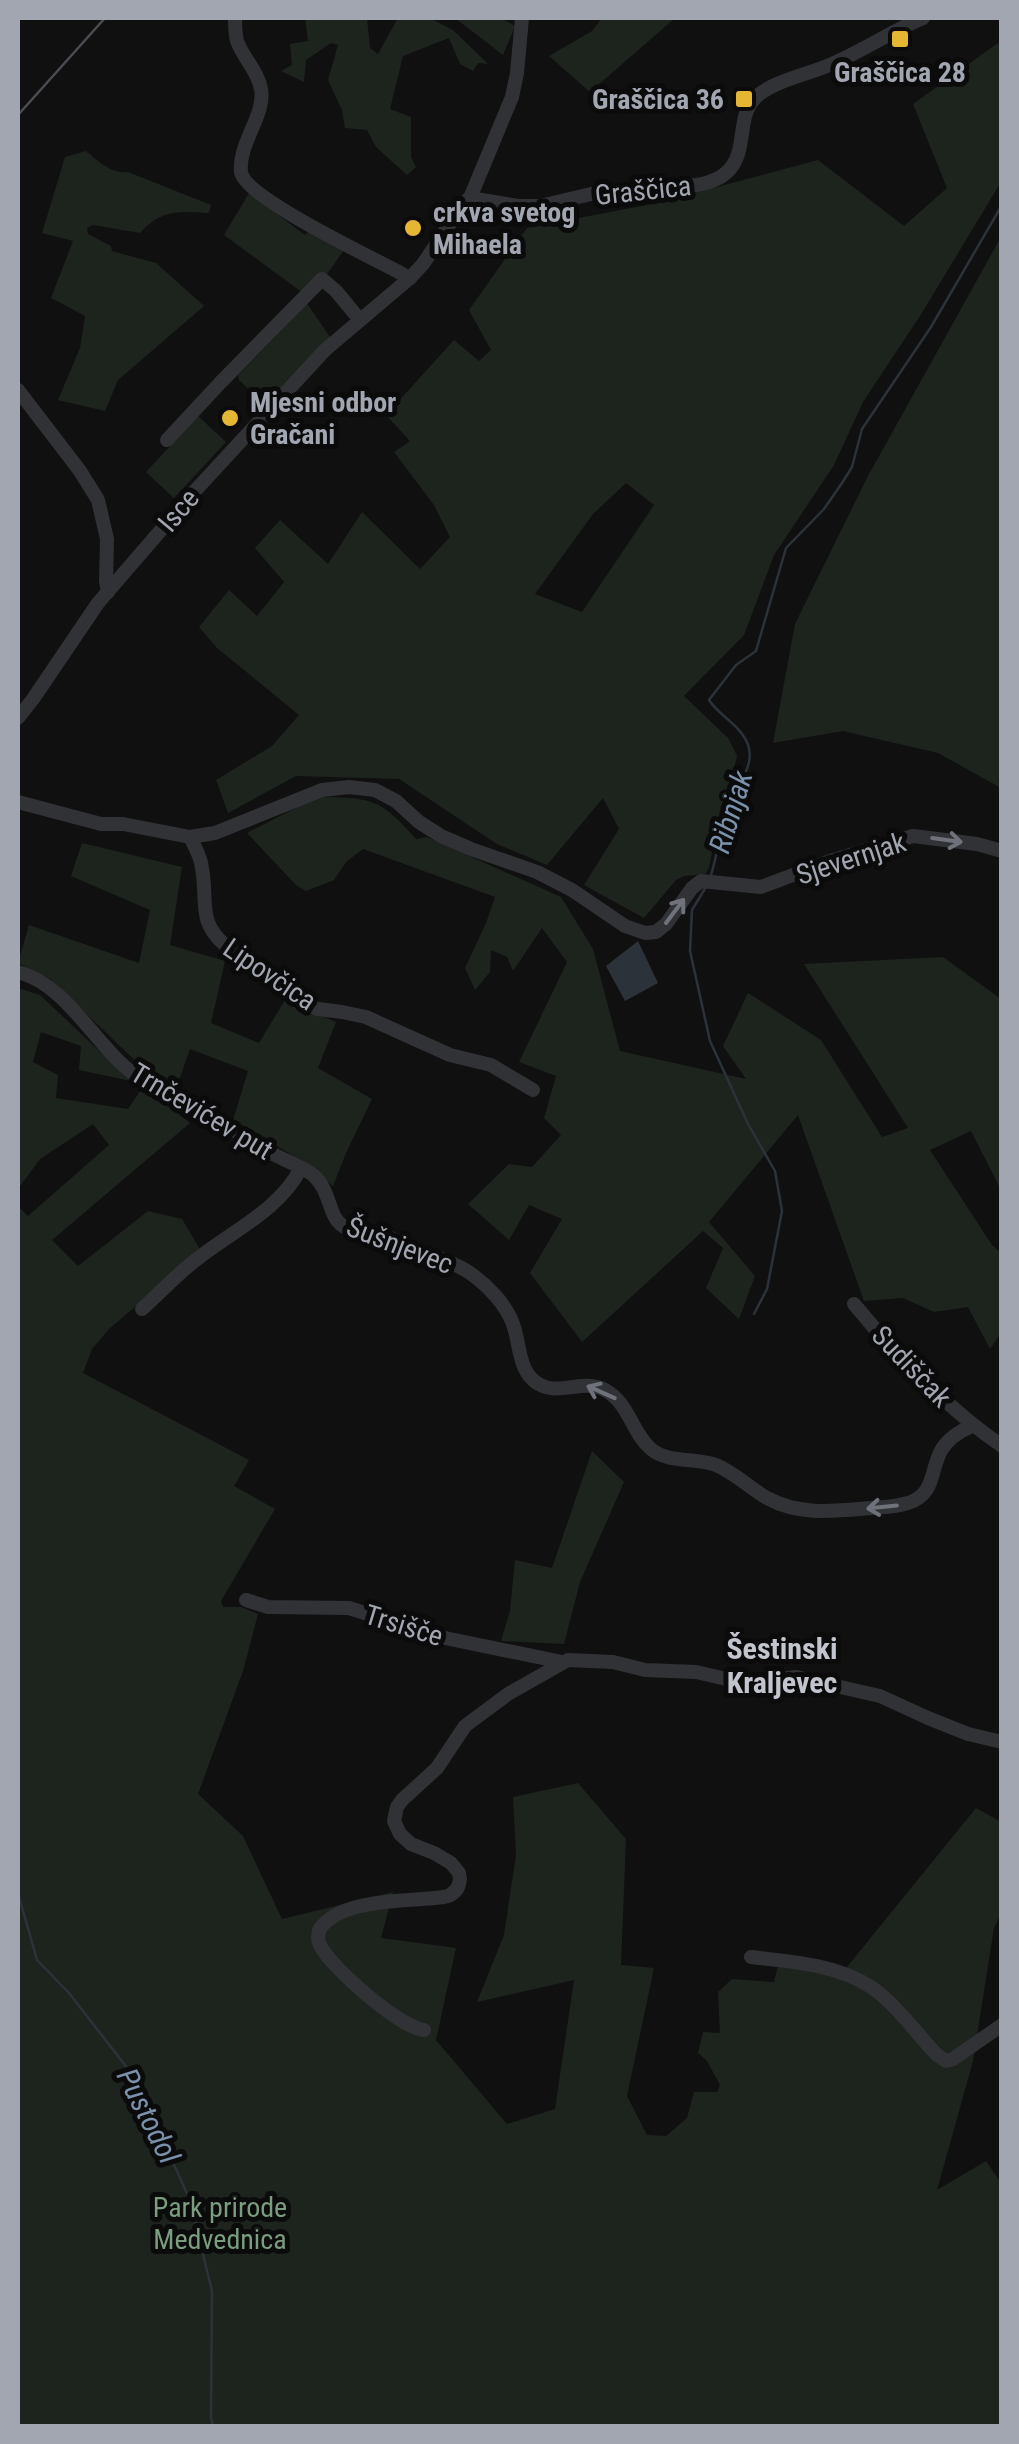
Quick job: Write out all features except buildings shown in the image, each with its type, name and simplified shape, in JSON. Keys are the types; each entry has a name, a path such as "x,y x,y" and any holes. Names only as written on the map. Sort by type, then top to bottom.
{"street":[{"path":"235,18 236,38 262,95 244,150 241,169 246,183 304,223 410,278"},
{"name":"Isce","path":"18,718 88,616 274,402 325,350 424,264 470,198 512,96 522,18"},
{"name":"Graščica","path":"470,198 540,206 592,194 712,181 730,168 738,156 748,109 758,95 830,65 923,18"},
{"path":"168,440 322,279 360,320"},
{"path":"18,390 98,500 108,539 108,592"},
{"name":"Sjevernjak","path":"190,837 215,833 322,790 375,790 441,836 537,872 625,926 645,933 656,932 666,924 692,888 701,882 761,887 913,836 1002,851"},
{"path":"18,802 102,824 190,837"},
{"name":"Lipovčica","path":"190,837 202,867 207,924 225,945 318,1010 366,1018 450,1055 490,1065 533,1090"},
{"name":"Trnčevićev put","path":"18,972 52,989 107,1050 138,1077 301,1168"},
{"path":"142,1309 192,1262 272,1206 301,1168"},
{"name":"Šušnjevec","path":"301,1168 324,1188 341,1225 386,1236 450,1262 488,1289 512,1321 526,1370 542,1386 560,1390 584,1385 605,1390 656,1452 716,1465 781,1504 824,1512 911,1503 930,1486 943,1447 972,1426"},
{"name":"Sudiščak","path":"854,1304 888,1344 972,1426"},
{"path":"972,1426 1002,1446"},
{"name":"Trsišče","path":"246,1600 268,1607 349,1608 445,1638 562,1662"},
{"path":"424,2030 390,2014 348,1976 318,1942 319,1930 334,1914 352,1908 418,1901 456,1891 460,1878 455,1868 400,1834 394,1820 397,1807 437,1768 465,1726 497,1701 562,1662 613,1662 645,1670 696,1672 744,1682 796,1677 880,1696 948,1726 1002,1742"},
{"path":"751,1957 829,1969 871,1987 946,2061 1002,2025"}],"green space":[{"path":"305,18 367,18 370,48 378,54 398,18 429,18 453,30 488,64 478,63 473,71 460,64 449,38 403,56 390,109 411,117 411,157 416,167 407,175 376,147 367,130 345,128 342,110 328,80 338,45 331,43 306,60 304,82 281,71 292,65 290,44 308,41"},
{"path":"455,18 501,18 515,26 503,55"},
{"path":"602,18 675,18 590,92 549,56 592,31"},
{"path":"998,43 1002,48 1001,182 863,402 834,465 774,555 744,635 684,696 728,738 737,756 705,874 676,880 644,918 584,885 619,829 603,798 547,865 497,844 399,779 296,776 228,813 216,780 272,746 299,715 217,648 199,627 229,590 257,616 284,582 255,548 280,520 328,564 362,512 420,569 450,537 434,505 394,452 410,441 386,415 454,340 479,361 491,350 469,310 527,228 657,203 818,160 904,226 947,188 913,104","holes":["626,483 654,505 582,612 535,594 593,514"]},
{"path":"86,151 110,169 128,172 211,205 209,213 163,216 140,233 93,225 87,228 88,234 111,246 112,251 156,263 204,306 118,380 105,411 58,400 80,348 85,316 51,298 73,241 42,233 65,157"},
{"path":"249,193 305,235 310,230 346,247 325,277 303,293 224,235"},
{"path":"1001,237 1001,788 938,753 843,731 773,743 795,624 868,476"},
{"path":"304,299 330,337 263,403 238,375 281,331"},
{"path":"198,416 226,442 174,498 146,472"},
{"path":"317,797 373,803 393,815 416,839 427,837 561,897 593,949 620,1051 746,1079 723,1046 748,993 821,1040 882,1137 908,1128 804,964 943,957 1001,999 1001,1190 971,1131 930,1150 1001,1253 1001,1333 990,1349 968,1307 934,1312 903,1298 864,1301 798,1115 709,1222 755,1276 739,1319 706,1288 723,1248 703,1231 582,1342 530,1273 562,1219 529,1205 509,1240 468,1204 509,1164 532,1167 561,1135 544,1118 556,1076 519,1062 567,962 542,928 513,971 507,957 491,950 490,972 475,990 465,968 495,897 363,849 346,862 334,880 306,891 296,885 247,833"},
{"path":"82,843 182,867 170,945 225,961 211,1023 259,1043 285,1000 336,1022 318,1068 372,1099 333,1186 304,1162 233,1120 248,1071 190,1049 176,1089 145,1070 50,979 18,963 29,925 139,963 150,910 71,876"},
{"name":"Park prirode Medvednica","path":"18,988 40,995 131,1081 79,1070 81,1046 41,1032 33,1062 58,1075 56,1098 128,1109 143,1087 190,1123 52,1240 78,1266 148,1211 182,1219 201,1251 109,1329 92,1349 83,1373 249,1460 234,1486 275,1509 221,1601 223,1607 241,1607 258,1614 243,1671 198,1794 243,1836 282,1919 393,1892 381,1938 456,1948 436,2040 507,2124 555,2109 574,1980 477,2002 504,1935 516,1855 513,1797 578,1783 626,1839 621,1965 654,1968 627,2096 647,2135 666,2136 687,2118 694,2092 717,2092 720,2085 698,2053 703,2032 720,2033 718,1992 732,1979 774,1982 779,1962 838,1978 976,1808 1001,1822 1001,1913 994,1928 973,2061 937,2190 986,2161 1001,2183 1001,2426 18,2426 18,1206 28,1216 109,1145 93,1124 40,1159 18,1189"},
{"path":"592,1451 624,1482 580,1582 564,1644 501,1641 510,1611 515,1560 552,1568"}],"shaded area":[{"path":"638,941 658,983 625,1001 606,966"}],"waterway":[{"name":"Ribnjak","path":"711,875 726,814 750,754 742,734 709,700 736,665 756,651 786,548 824,509 842,483 852,467 862,429 931,327 1002,205"},
{"name":"Ribnjak","path":"706,887 692,910 690,951 710,1041 748,1124 775,1171 782,1211 767,1289 754,1314"},
{"name":"Pustodol","path":"18,1893 37,1960 69,1993 135,2078 189,2198 212,2291 213,2426"}],"tram line":[{"path":"18,115 105,18"}],"place":[{"name":"Graščica 28","path":"900,39"},
{"name":"Graščica 36","path":"744,99"},
{"name":"crkva svetog Mihaela","path":"413,228"},
{"name":"Mjesni odbor Gračani","path":"230,418"}],"district":[{"name":"Šestinski Kraljevec","path":"782,1666"}]}
